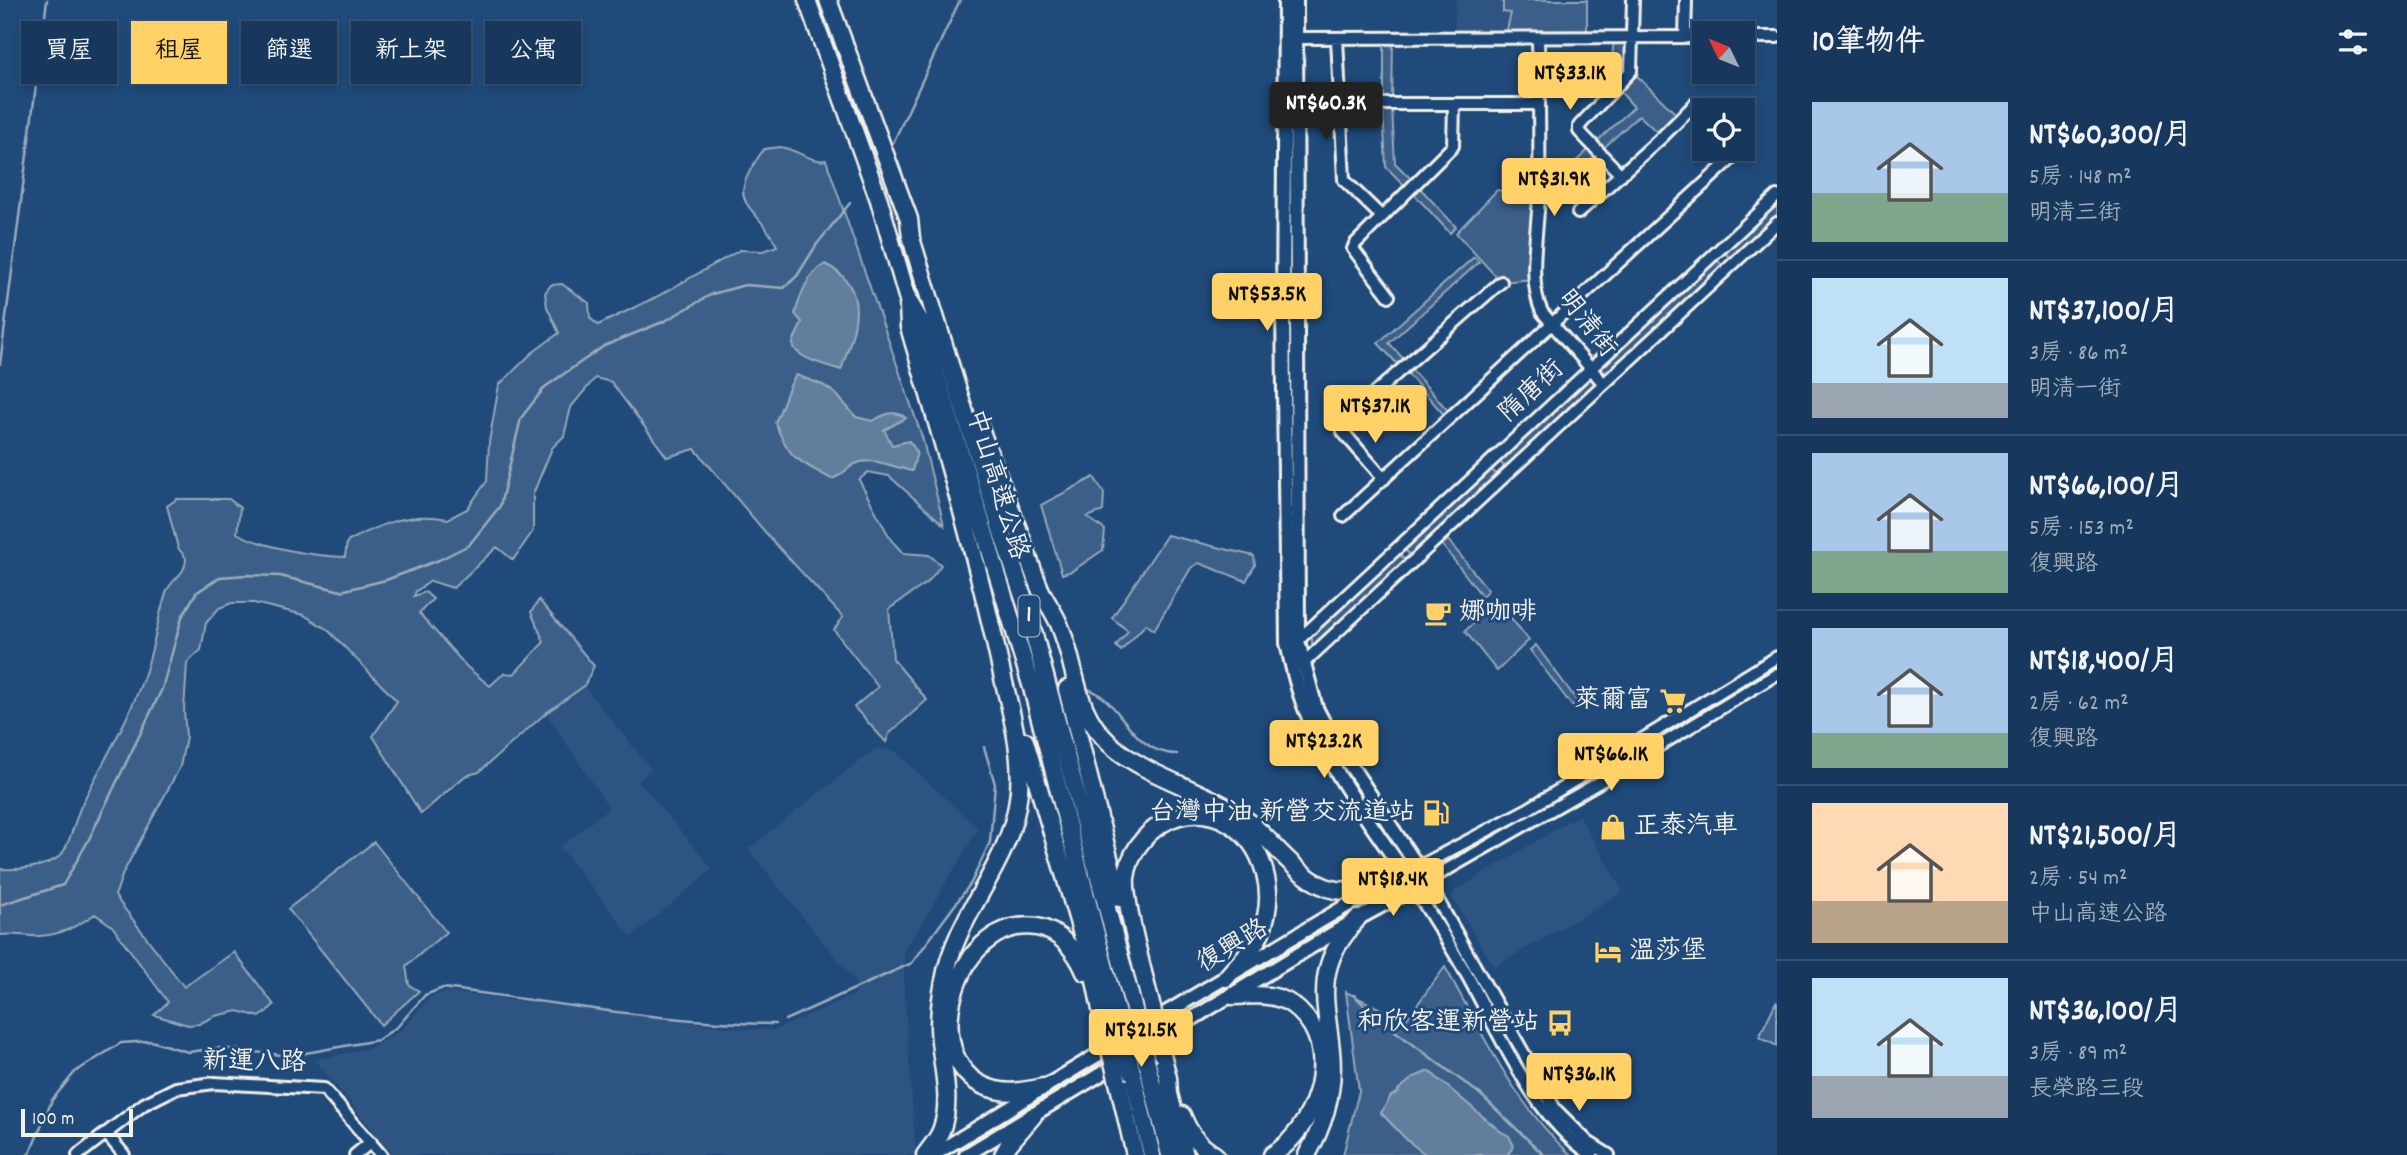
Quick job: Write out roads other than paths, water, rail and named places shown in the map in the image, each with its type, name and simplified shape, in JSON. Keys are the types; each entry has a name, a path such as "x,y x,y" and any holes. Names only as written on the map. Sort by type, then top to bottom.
{"highway":[{"name":"中山高速公路","path":"807,0 879,200 908,300 920,321 1032,688 1152,1155"},
{"name":"中山高速公路","path":"828,0 909,219 911,238 949,365 1026,605 1170,1155"},
{"path":"909,219 919,234 970,401 1041,592 1102,821 1119,896 1132,933"},
{"path":"908,300 909,327 956,485 997,644 1016,728 1019,770 1017,805 1005,847 960,932 946,972 939,1027 946,1110 942,1129 925,1155"},
{"path":"1041,592 1059,623 1077,694 1095,728 1122,754 1140,766 1228,807 1249,822 1318,884 1333,890 1352,891 1378,887"},
{"path":"997,644 1003,656 1034,777 1094,975 1135,1155"},
{"path":"1215,1155 1191,1136 1168,1078 1132,933 1126,879 1129,861 1145,835 1157,825 1185,814 1200,814 1228,823 1243,834 1255,848 1268,881 1269,900 1261,934 1226,978"},
{"path":"1307,1155 1323,1122 1330,1099 1332,1063 1326,1017 1327,970 1339,942 1357,919"},
{"path":"1044,1087 1023,1091 996,1090 977,1082 962,1067 953,1050 949,1031 954,992 974,952 988,939 1005,930 1023,925 1044,929 1063,940 1078,956 1100,1010"},
{"path":"1232,996 1261,995 1282,999 1307,1019 1320,1045 1321,1067 1310,1111 1301,1129 1288,1144 1272,1155"},
{"path":"1168,1078 1169,1094 1185,1155"},
{"path":"1003,1155 1033,1116"}],"main road":[{"path":"1285,0 1291,38"},
{"path":"1296,0 1291,38 1290,147 1293,645 1305,710 1320,741 1405,874"},
{"path":"1297,664 1329,733 1427,881"},
{"name":"復興路","path":"933,1155 1378,887 1405,874"},
{"name":"復興路","path":"966,1155 1357,919 1427,881"}],"street":[{"path":"1621,175 1579,131 1579,126 1632,71 1633,0"},
{"path":"1685,37 1686,0"},
{"path":"1291,38 1692,37"},
{"path":"1755,37 1777,37"},
{"path":"1337,38 1344,180 1382,217"},
{"name":"明清街","path":"1538,39 1539,196 1536,300 1552,324 1604,384"},
{"path":"1340,104 1539,104"},
{"path":"1389,296 1353,249 1453,146 1454,104"},
{"path":"1578,213 1692,107"},
{"path":"1343,516 1729,161"},
{"name":"隋唐街","path":"1293,645 1777,196"},
{"name":"隋唐街","path":"1297,664 1777,223"},
{"path":"1384,478 1343,432 1345,419 1501,282"},
{"name":"復興路","path":"1405,874 1528,809 1777,657"},
{"name":"復興路","path":"1427,881 1588,789 1777,674"},
{"path":"1405,874 1558,1127 1592,1155"},
{"path":"1427,881 1533,1084 1566,1122 1588,1142 1609,1155"},
{"name":"新運八路","path":"78,1155 154,1097 188,1085 214,1083 324,1089 371,1142"},
{"path":"106,1133 124,1155"},
{"path":"355,1155 371,1142 382,1155"}],"waterway":[{"path":"0,364 47,0"},
{"path":"893,143 960,0"},
{"path":"0,905 63,885 88,841 162,689 182,617 196,593 220,577 247,575 280,576 341,591 386,580 439,560 469,545 500,506 521,418 545,387 604,346 665,321 712,294 745,285 784,288 797,276 817,244 850,203"},
{"path":"1084,688 1097,693 1108,702 1148,745 1177,754"},
{"path":"785,1020 912,963 971,883 990,842 995,784 984,747"},
{"path":"27,1155 52,1100 75,1072 121,1043 151,1041 188,1052 220,1048 289,1056 378,1040 398,1026 425,995 443,988 650,1016 775,1024"},
{"path":"1354,995 1376,1017 1480,1094 1544,1155"}],"place":[{"name":"娜咖啡","path":"1438,613"},
{"name":"萊爾富","path":"1673,701"},
{"name":"台灣中油 新營交流道站","path":"1436,813"},
{"name":"正泰汽車","path":"1613,827"},
{"name":"溫莎堡","path":"1608,952"},
{"name":"和欣客運新營站","path":"1560,1023"}]}
